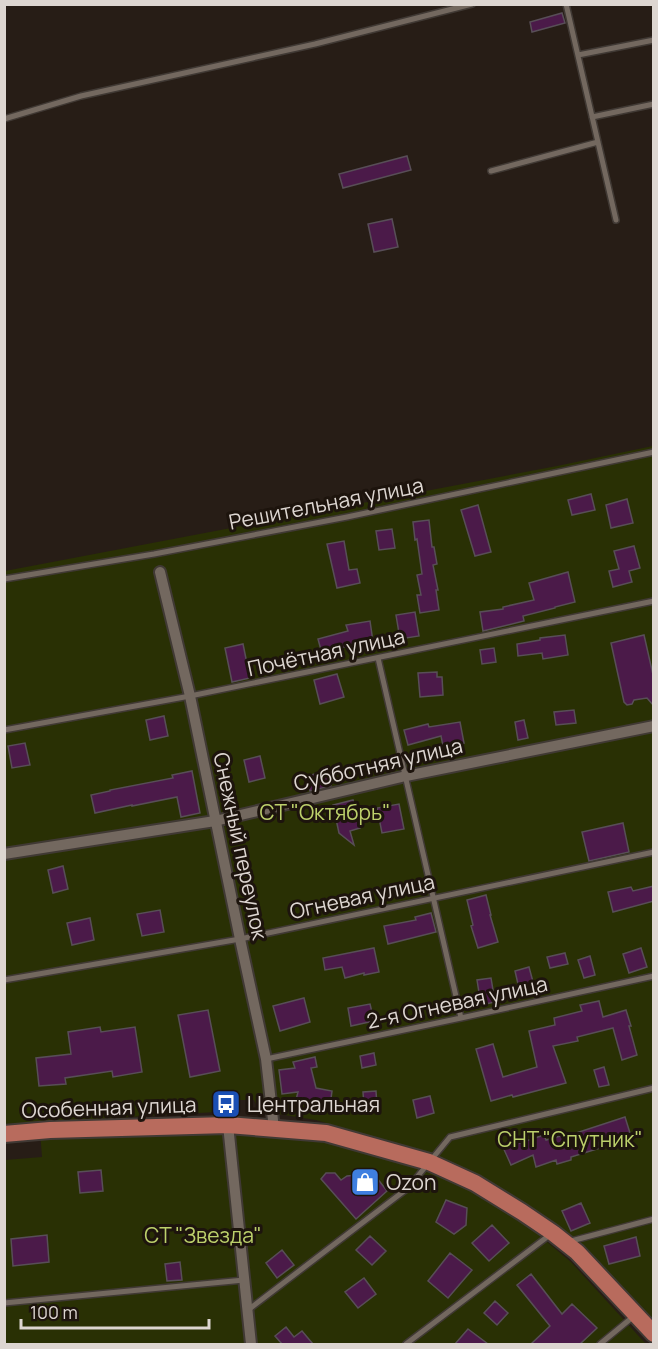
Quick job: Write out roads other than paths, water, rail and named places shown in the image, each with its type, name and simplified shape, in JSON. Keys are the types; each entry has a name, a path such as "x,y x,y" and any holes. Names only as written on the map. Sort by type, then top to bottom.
{"main road":[{"name":"Особенная улица","path":"4,1134 50,1130 228,1125 326,1133 429,1162 475,1183 559,1238 577,1252 654,1334"}],"street":[{"name":"Снежный переулок","path":"160,572 190,696 266,1059 274,1129"},
{"name":"Субботняя улица","path":"4,854 215,821 406,776 654,726"},
{"path":"228,1125 251,1344"}],"lane":[{"path":"4,119 81,96 315,44 472,4"},
{"path":"567,4 616,220"},
{"path":"578,55 654,39"},
{"path":"592,117 654,104"},
{"path":"491,171 598,142"},
{"name":"Решительная улица","path":"4,579 154,554 347,517 654,452"},
{"name":"Почётная улица","path":"4,730 190,696 654,602"},
{"path":"378,658 461,1018"},
{"name":"Огневая улица","path":"4,980 240,939 654,852"},
{"name":"2-я Огневая улица","path":"266,1059 654,976"},
{"path":"248,1310 408,1188 450,1137 654,1088"},
{"path":"406,1344 559,1238 654,1219"},
{"path":"4,1303 244,1280"},
{"path":"600,1344 636,1315"}],"place":[{"name":"Центральная","path":"226,1104"},
{"name":"Ozon","path":"365,1182"}],"park label":[{"name":"СТ \"Октябрь\"","path":"325,812"},
{"name":"СНТ \"Спутник\"","path":"570,1139"},
{"name":"СТ \"Звезда\"","path":"203,1235"}]}
